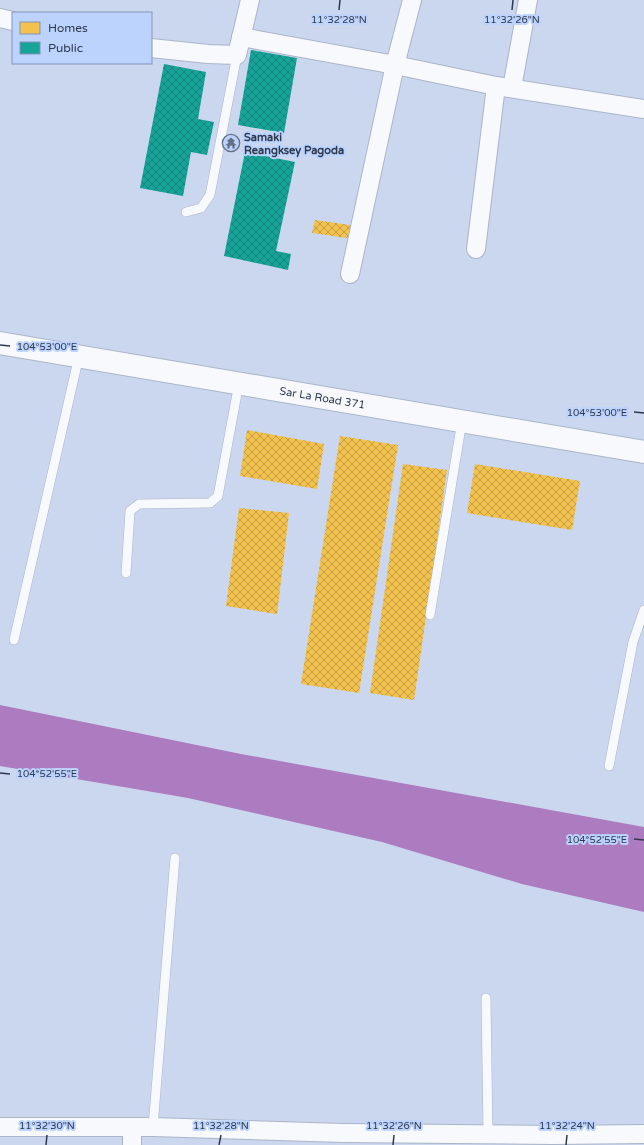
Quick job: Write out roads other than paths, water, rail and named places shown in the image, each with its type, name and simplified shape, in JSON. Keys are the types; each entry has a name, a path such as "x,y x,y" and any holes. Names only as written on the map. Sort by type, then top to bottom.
{"street":[{"path":"152,48 208,54 237,55 250,0"},
{"path":"350,274 394,65 412,0"},
{"path":"476,249 504,87 528,0"},
{"path":"0,18 12,21"},
{"path":"241,37 504,87 644,109"},
{"name":"Sar La Road 371","path":"0,343 644,452"},
{"path":"0,1127 132,1136 153,1127 343,1139 488,1134 553,1140 644,1134"}],"lane":[{"path":"186,212 201,208 210,195 237,55"},
{"path":"14,640 79,356"},
{"path":"126,573 130,511 139,504 210,503 218,496 239,383"},
{"path":"430,615 462,421"},
{"path":"609,766 633,642 644,610"},
{"path":"153,1127 176,858"},
{"path":"486,998 488,1134"}],"place":[{"name":"Samaki Reangksey Pagoda","path":"231,143"}]}
